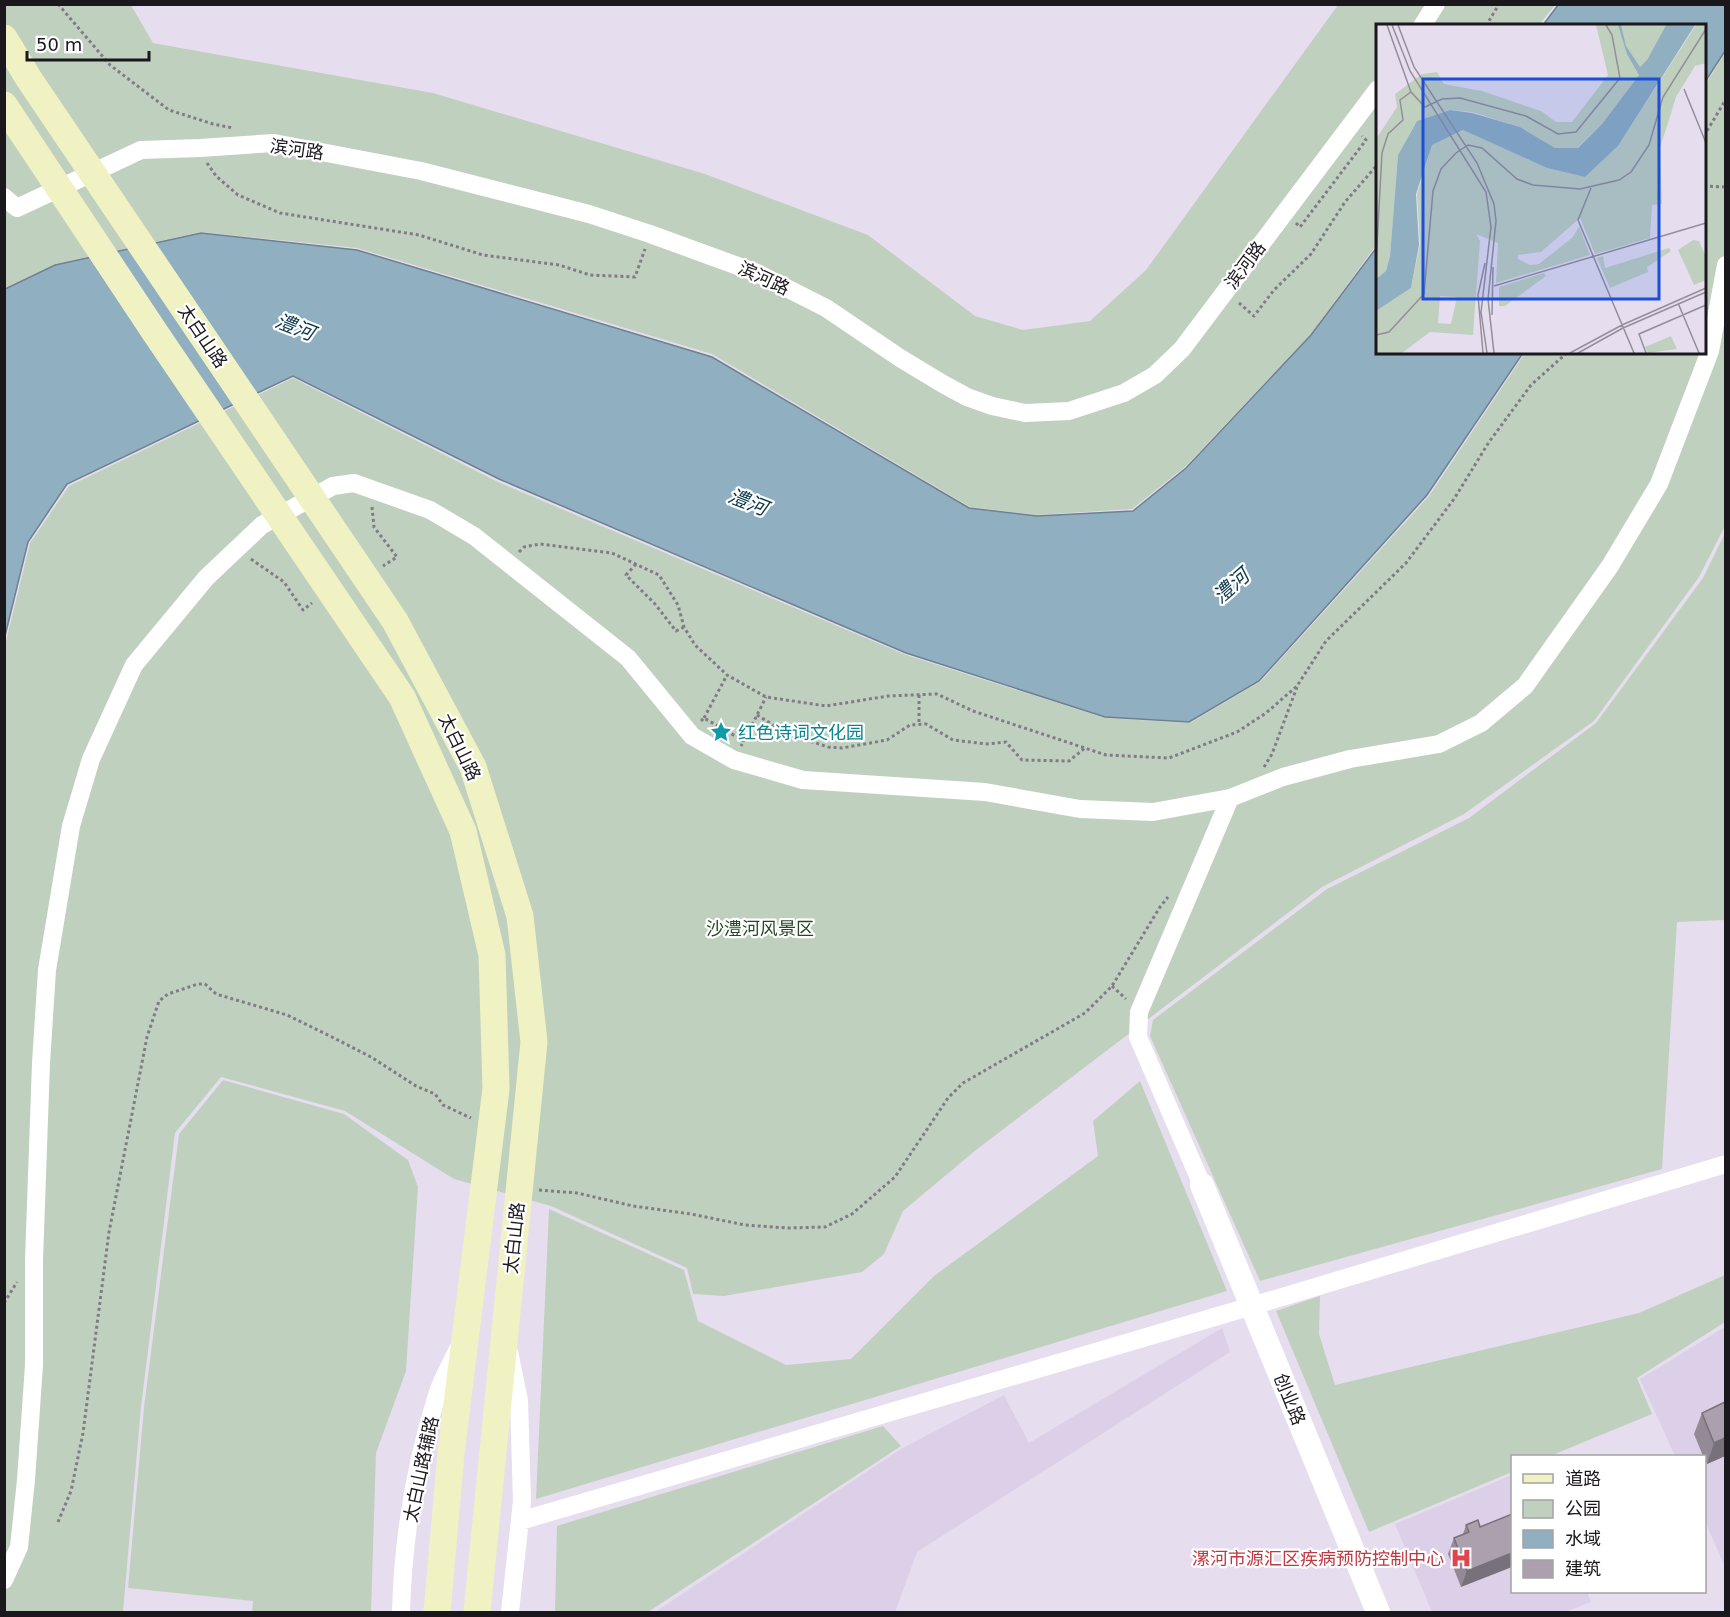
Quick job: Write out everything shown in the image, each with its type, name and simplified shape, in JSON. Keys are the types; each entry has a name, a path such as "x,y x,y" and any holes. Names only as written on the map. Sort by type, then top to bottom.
{"main road":[{"name":"太白山路","path":"4,38 29,80 395,621 473,767 520,916 534,1042 477,1612"},
{"name":"太白山路","path":"4,105 167,351 402,697 463,831 492,955 496,1089 451,1452 437,1612"}],"street":[{"path":"1423,24 1436,4"},
{"name":"滨河路","path":"4,197 17,208 141,150 274,143 421,171 589,214 757,273 826,308 943,384 992,406 1025,413 1069,411 1124,393 1155,375 1182,349 1376,90"},
{"path":"4,1580 19,1547 26,1480 34,1365 34,1260 47,970 71,826 91,759 134,665 206,578 262,525 333,486 354,483 430,510 474,536 628,658 692,736 734,760 803,780 985,792 1080,809 1153,812 1230,798 1283,777 1350,759 1439,744 1481,723 1525,686 1610,566 1659,484 1710,351 1725,265"},
{"path":"1202,1185 1138,1036 1139,1012 1230,798"},
{"path":"520,1521 1725,1164"},
{"name":"创业路","path":"1202,1185 1378,1612"},
{"name":"太白山路辅路","path":"401,1612 412,1490 437,1393 466,1331"},
{"path":"505,1331 519,1400 522,1501 510,1612"}],"path":[{"path":"58,4 110,65 169,110 213,124 243,129"},
{"path":"1487,24 1499,4"},
{"path":"1706,132 1725,99"},
{"path":"200,148 216,176 238,195 280,213 419,235 483,255 559,265 590,275 635,277 650,234"},
{"path":"1226,291 1254,316 1274,290 1311,254 1345,202 1376,165"},
{"path":"1706,186 1725,187"},
{"path":"1250,790 1272,754 1297,686 1326,641 1406,563 1454,499 1489,442 1531,385 1566,354"},
{"path":"374,527 397,557"},
{"path":"506,563 524,547 540,544 612,553 659,575 678,605 684,627 695,645 727,675 766,697 826,706 888,696 937,694 973,711 1106,755 1169,758 1237,732 1266,713 1297,686"},
{"path":"240,546 247,556 284,582 303,610"},
{"path":"636,564 626,575 655,604 676,631 684,627"},
{"path":"704,718 727,675"},
{"path":"919,695 920,725"},
{"path":"744,741 766,697"},
{"path":"757,715 788,734 828,747 842,748 887,740 910,725 926,724 953,740 987,744 1006,742 1022,760 1069,761 1085,748"},
{"path":"519,1188 577,1193 633,1206 691,1214 745,1225 787,1228 825,1227 852,1214 895,1177 948,1098 963,1083 1086,1013 1112,986 1160,907 1169,897"},
{"path":"58,1522 71,1491 83,1433 109,1232 147,1037 159,1001 168,994 198,984 206,984 216,994 287,1015 332,1036 372,1057 416,1086 435,1094 443,1105 491,1128"}],"shaded area":[{"path":"1725,1327 1725,1567 1706,1523 1706,1455 1675,1455 1640,1379"},
{"path":"1222,1328 1230,1352 917,1552 895,1612 655,1612 901,1449 1004,1395 1029,1443"},
{"name":"漯河市源汇区疾病预防控制中心","path":"1511,1475 1511,1593 1587,1593 1591,1602 1565,1612 1432,1612 1395,1524"}],"green space":[{"path":"5,5 131,5 153,43 433,93 705,174 868,235 975,316 1023,330 1090,321 1146,270 1338,5 1555,5 1540,24 1376,24 1376,245 1311,334 1186,466 1132,509 1037,515 970,507 712,354 357,248 201,232 55,264 5,288"},
{"name":"沙澧河风景区","path":"1725,53 1725,526 1699,577 1594,721 1464,814 1322,887 976,1150 903,1211 884,1254 862,1272 724,1296 693,1294 687,1268 551,1206 454,1179 345,1111 221,1077 175,1133 141,1407 123,1612 5,1612 5,645 30,543 69,486 293,378 498,482 906,655 1105,718 1190,723 1261,681 1429,496 1524,354 1706,354 1706,83"},
{"path":"1725,533 1725,920 1677,922 1662,1169 1260,1281 1150,1036 1153,1020 1327,889 1469,818 1596,723 1703,578"},
{"path":"223,1080 344,1114 408,1160 418,1187 406,1371 376,1453 371,1612 252,1612 253,1601 128,1588 144,1407 179,1134"},
{"path":"1140,1081 1227,1291 536,1499 549,1209 684,1270 698,1321 786,1365 851,1359 934,1276 1098,1156 1093,1121"},
{"path":"1725,1275 1725,1322 1637,1378 1652,1414 1552,1455 1511,1455 1511,1472 1369,1532 1276,1311 1320,1296 1319,1334 1335,1385 1639,1313"},
{"path":"883,1426 901,1446 648,1612 555,1612 557,1526"}],"water":[{"path":"1558,5 1725,5 1725,51 1706,80 1706,24 1544,24"},
{"name":"澧河","path":"201,233 357,250 712,357 969,508 1037,516 1133,511 1186,468 1311,335 1376,248 1376,354 1522,354 1427,495 1259,681 1189,722 1105,717 906,653 499,479 293,376 67,484 28,542 5,636 5,289 55,265"}],"building":[{"path":"1725,1402 1725,1438 1714,1443 1702,1413"},
{"path":"1511,1514 1511,1553 1467,1571 1454,1538 1469,1532 1466,1525 1478,1520 1480,1527"}],"place":[{"name":"红色诗词文化园","path":"721,732"},
{"name":"漯河市源汇区疾病预防控制中心","path":"1461,1558"}]}
